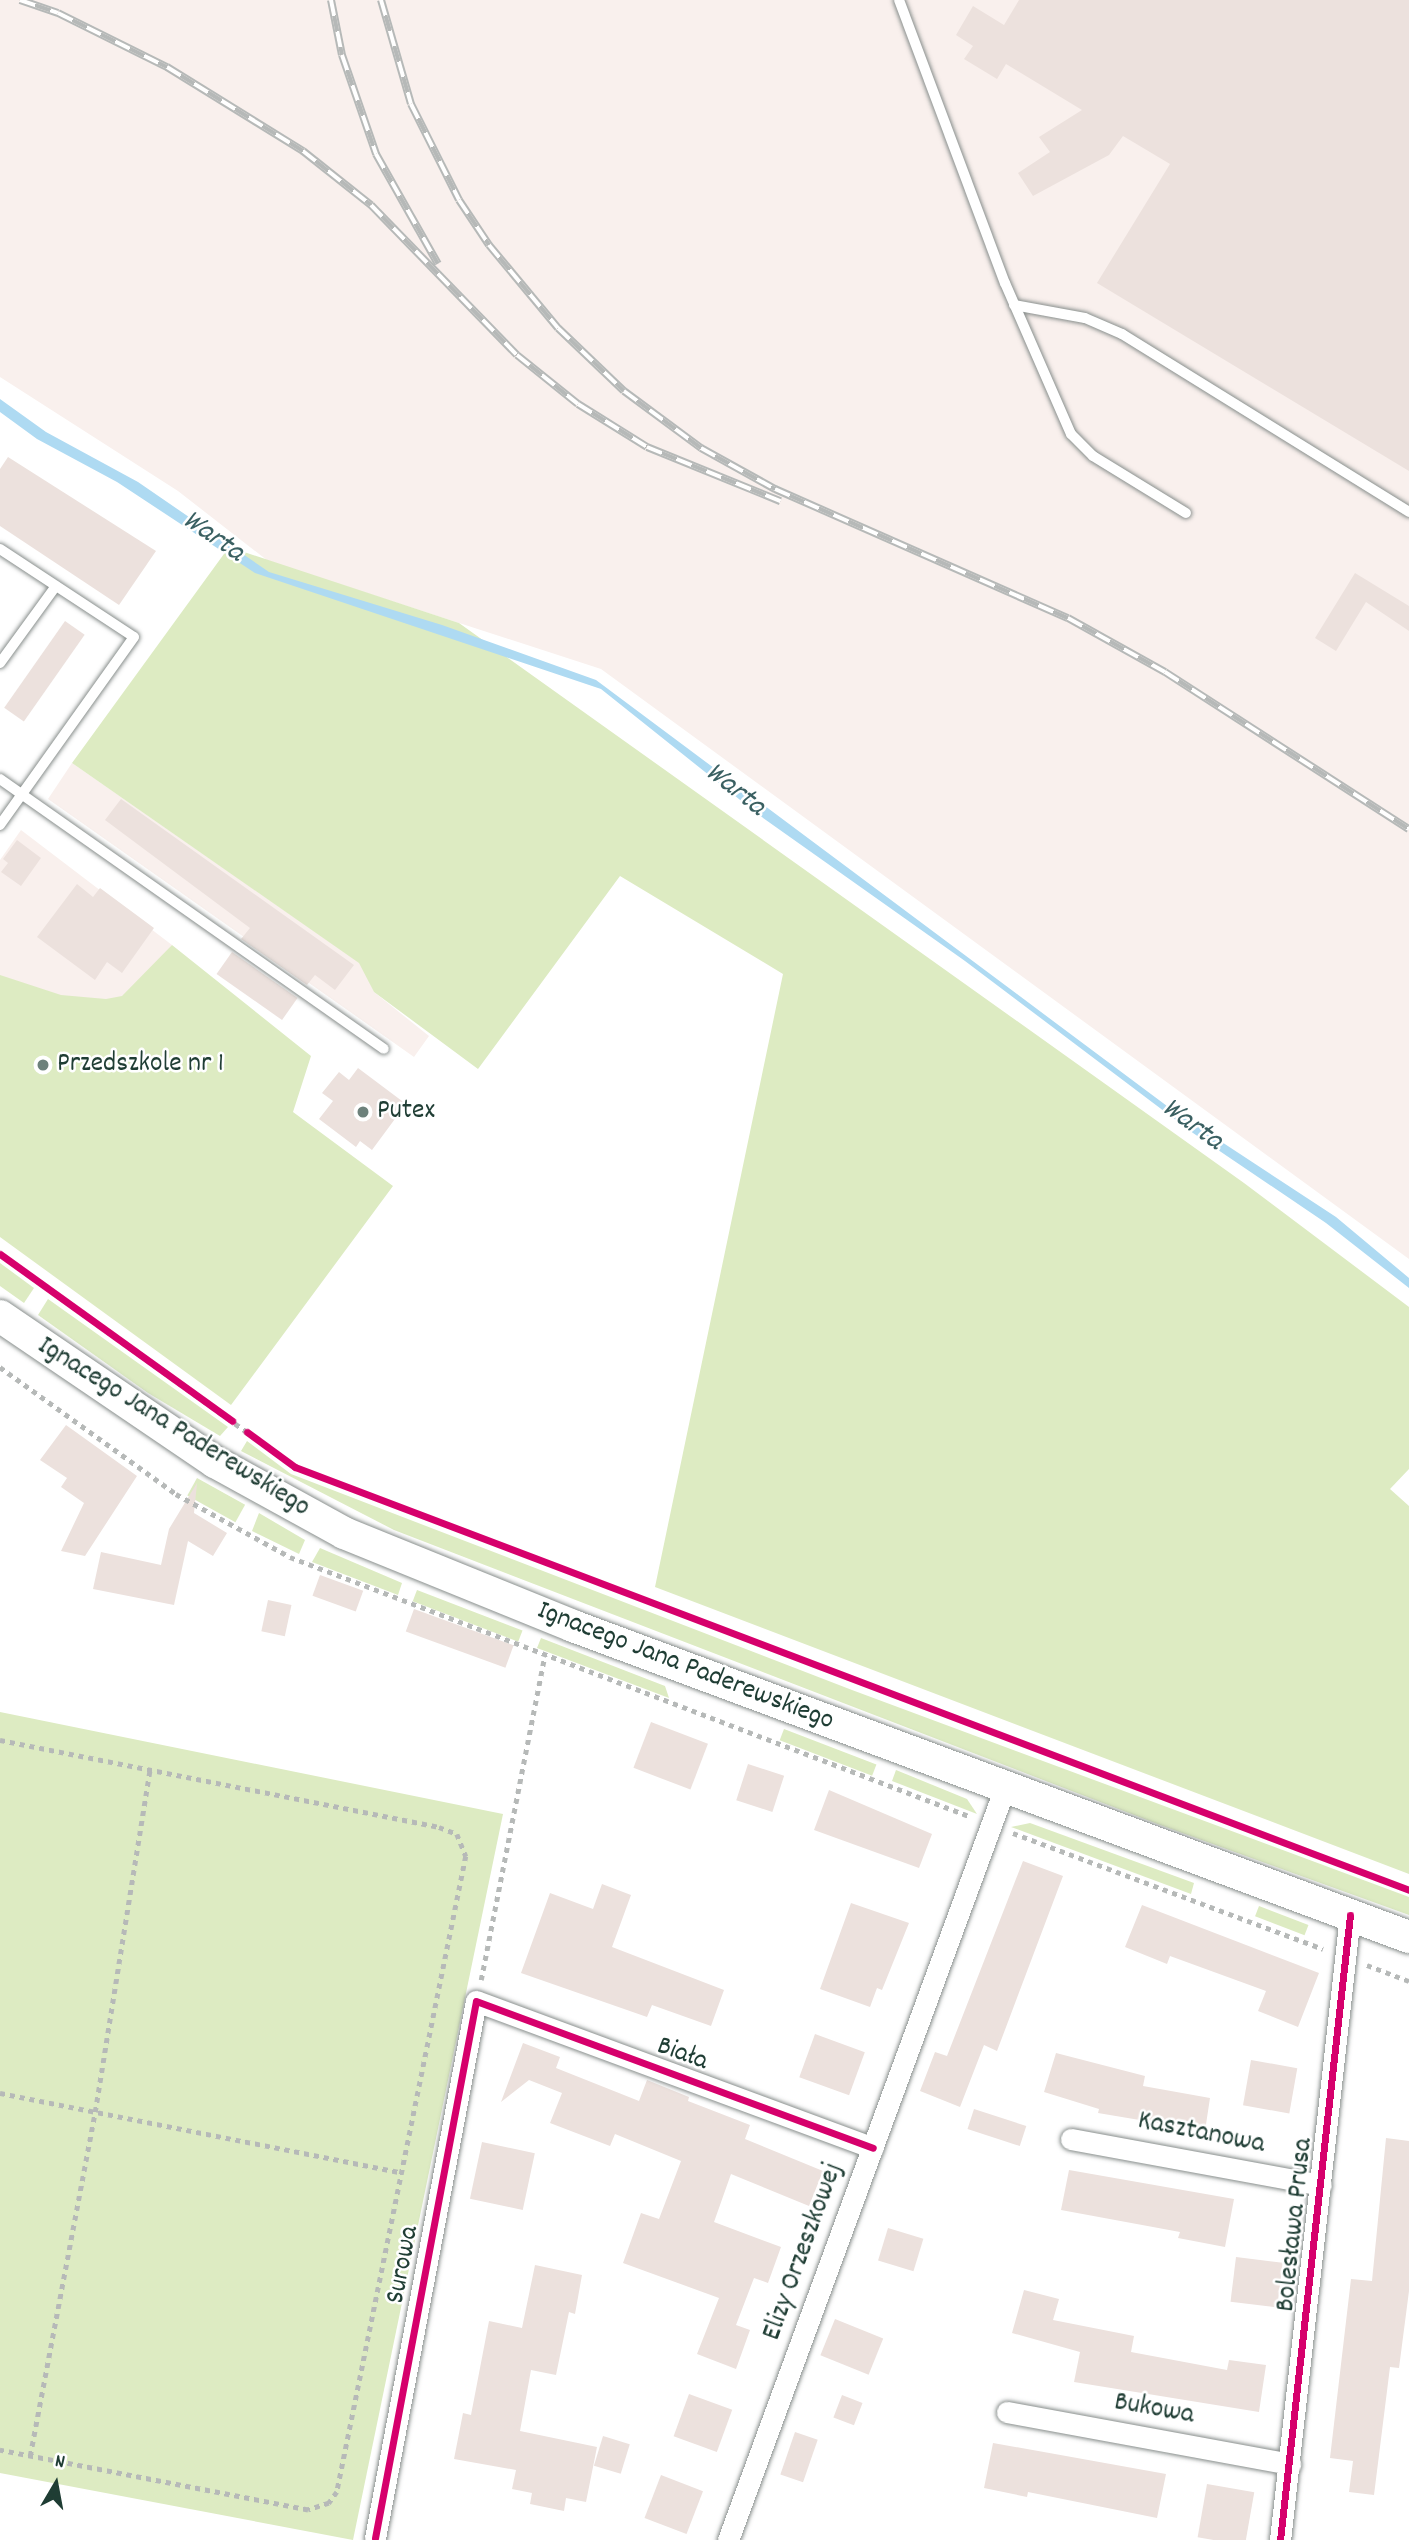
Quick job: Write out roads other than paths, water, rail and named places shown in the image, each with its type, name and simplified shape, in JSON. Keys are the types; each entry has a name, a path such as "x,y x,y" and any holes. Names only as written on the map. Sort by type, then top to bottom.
{"main road":[{"name":"Ignacego Jana Paderewskiego","path":"0,1316 215,1462 344,1533 573,1626 1409,1937"}],"street":[{"name":"Elizy Orzeszkowej","path":"729,2540 1005,1787"},
{"name":"Bolesława Prusa","path":"1280,2540 1350,1915"},
{"name":"Biała","path":"477,2001 873,2148"},
{"name":"Surowa","path":"375,2538 477,2001"},
{"name":"Kasztanowa","path":"1071,2138 1321,2185"},
{"name":"Bukowa","path":"1007,2412 1290,2464"}],"lane":[{"path":"899,0 1014,305 1080,447 1186,513"},
{"path":"1014,305 1086,318 1122,334 1409,512"},
{"path":"0,549 134,637 0,825"},
{"path":"0,663 56,586"},
{"path":"0,779 384,1049"}],"water":[{"name":"Warta","path":"0,399 46,432 138,482 269,572 442,625 596,680 1167,1106 1336,1217 1409,1278 1409,1288 1326,1223 1193,1133 965,961 759,815 601,689 255,573 117,482 37,439 0,412"}],"railway":[{"path":"20,0 58,13 167,67 303,151 371,205 517,355 578,404 647,447 780,501"},
{"path":"331,0 342,55 376,154 438,264"},
{"path":"381,0 411,104 459,200 489,245 558,328 624,391 701,448 775,489 1068,618 1165,672 1409,829"}],"place":[{"name":"Przedszkole nr 1","path":"43,1065"},
{"name":"Putex","path":"363,1112"}]}
